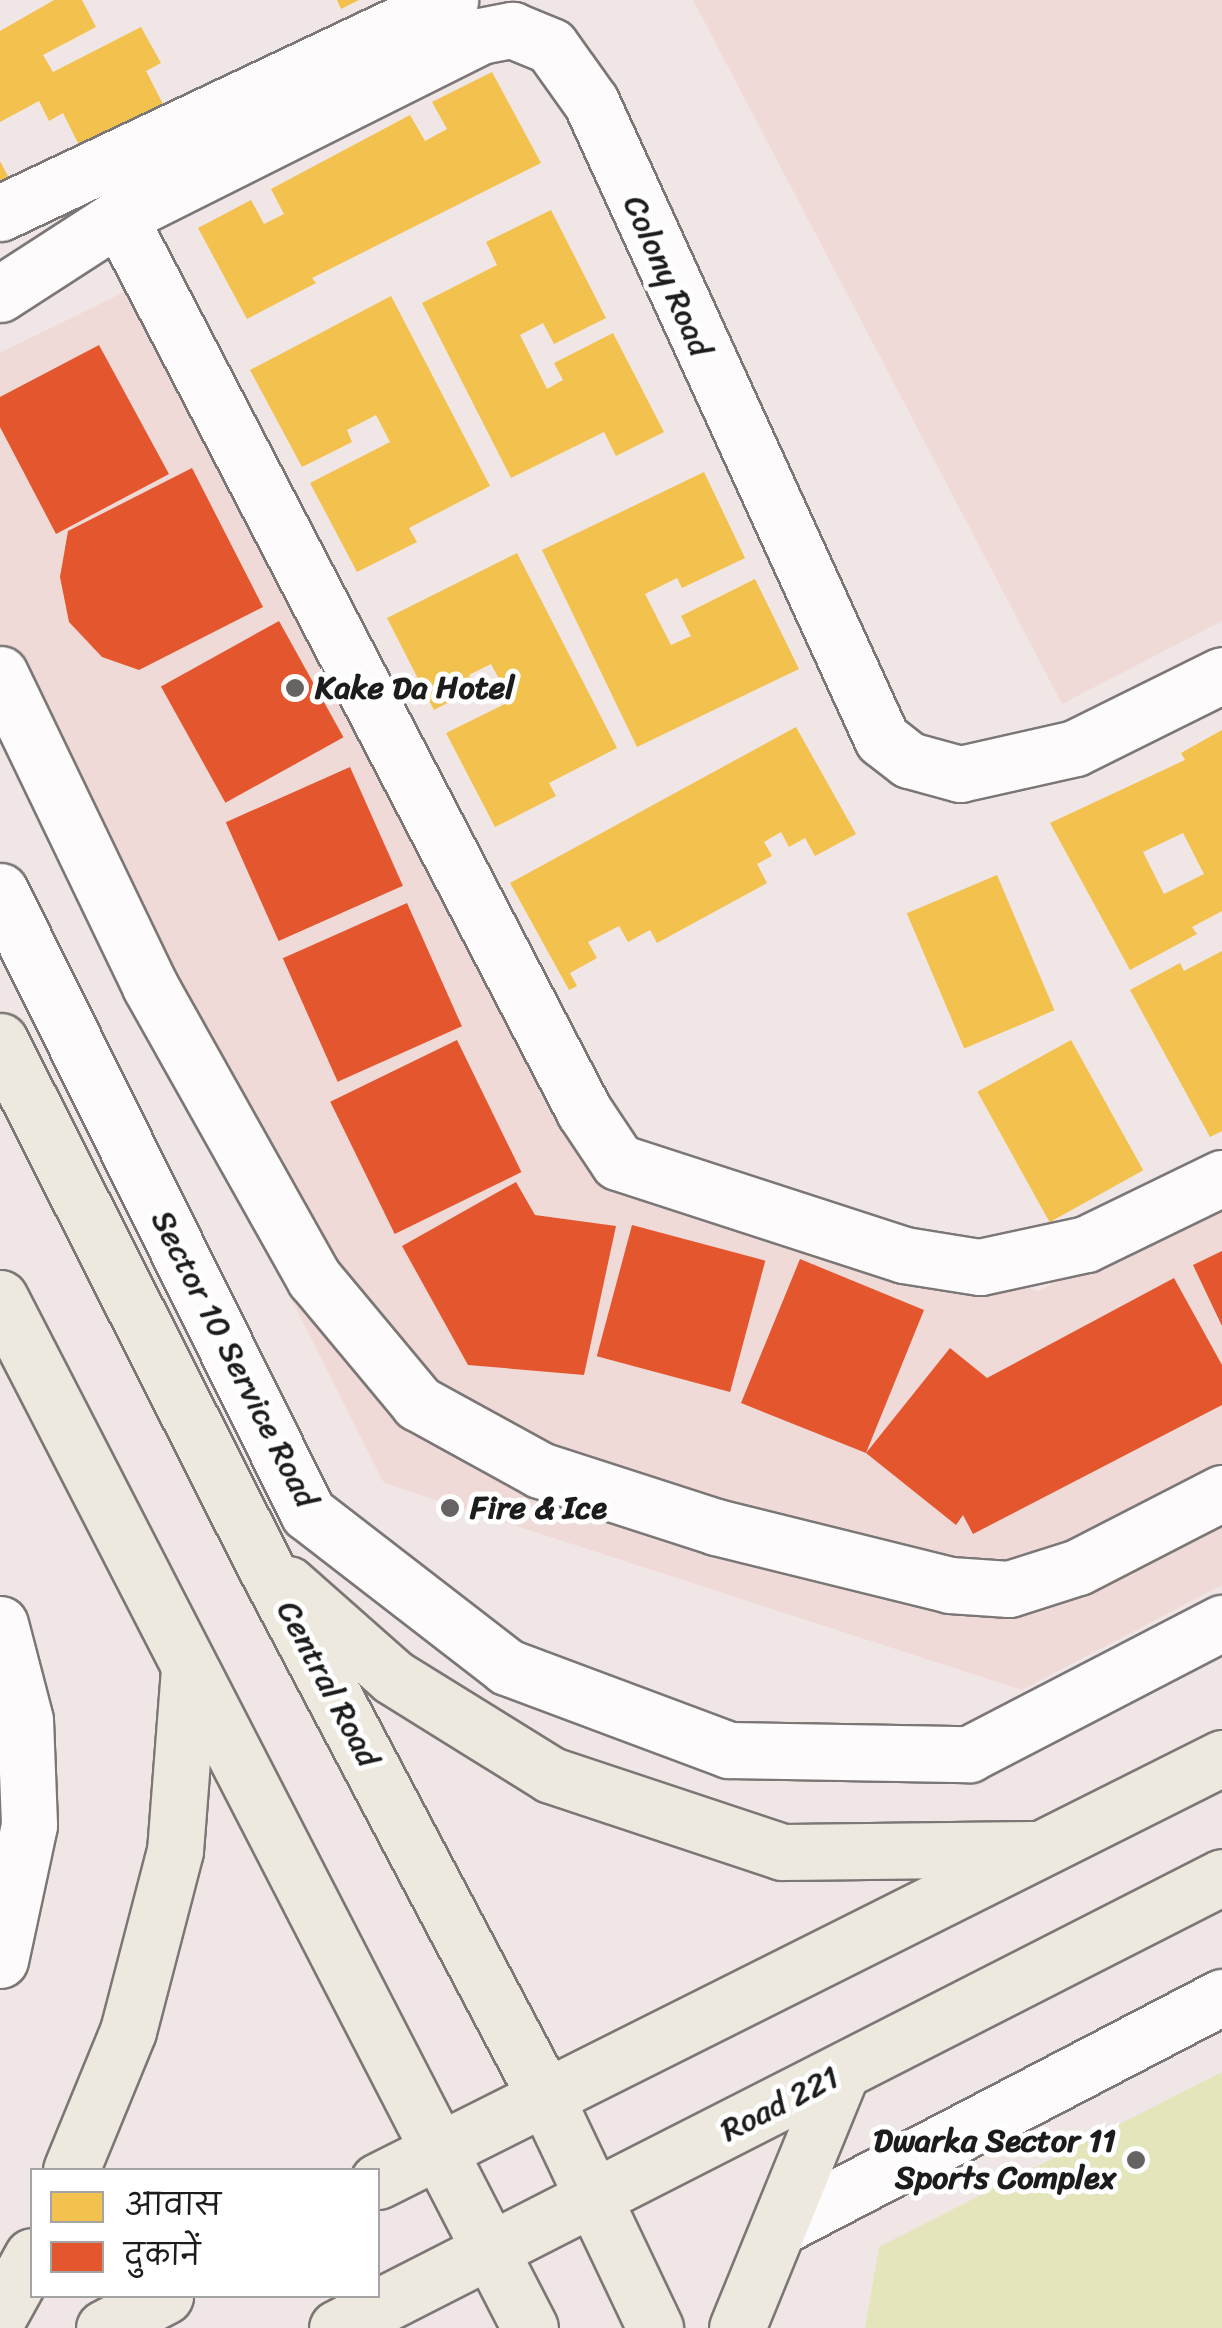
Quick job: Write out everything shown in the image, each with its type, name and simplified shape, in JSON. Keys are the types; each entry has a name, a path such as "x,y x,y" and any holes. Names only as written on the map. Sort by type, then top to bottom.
{"main road":[{"name":"Central Road","path":"0,1041 263,1562 544,2094 591,2202 655,2328"},
{"path":"0,1298 188,1672 440,2148 530,2328"},
{"path":"263,1562 393,1676 550,1774 782,1852 1047,1849"},
{"path":"72,2168 128,2031 175,1851 188,1672"},
{"path":"380,2180 544,2094 1047,1849 1222,1758"},
{"name":"Road 221","path":"337,2328 591,2202 1222,1876"},
{"path":"751,2317 841,2074"},
{"path":"0,2314 30,2260"},
{"path":"104,2328 161,2298"}],"street":[{"path":"0,213 450,0"},
{"name":"Colony Road","path":"0,294 119,217 480,36 512,30 550,46 591,102 882,738 909,760 960,774 1075,748 1222,676"},
{"path":"119,217 584,1111 618,1162 904,1255 980,1266 1086,1244 1222,1178"},
{"path":"0,674 150,986 314,1278 418,1402 540,1470 716,1526 950,1585 1009,1589 1078,1567 1222,1493"},
{"name":"Sector 10 Service Road","path":"0,891 308,1513 507,1667 729,1750 969,1754 1222,1623"},
{"path":"0,1624 25,1720 29,1826 0,1960"},
{"path":"782,2226 1222,1998"}],"shaded area":[{"path":"693,0 1222,0 1222,621 1062,704"},
{"path":"142,283 588,1143 1038,1291 1222,1199 1222,1585 1022,1690 384,1483 0,723 0,353"}],"green space":[{"name":"Dwarka Sector 11 Sports Complex","path":"1222,2072 1222,2328 865,2328 879,2247"}],"building: आवास":[{"path":"54,0 82,0 96,27 43,55 53,72 141,27 161,63 146,71 163,104 80,147 63,113 49,121 39,101 0,122 0,31"},
{"path":"337,0 359,0 341,9"},
{"path":"492,72 541,163 312,278 316,283 247,319 198,228 251,200 264,224 284,214 271,189 410,115 425,141 447,129 432,102"},
{"path":"0,161 11,182 0,188"},
{"path":"551,210 606,318 554,344 543,323 520,335 547,389 563,380 554,363 613,333 664,432 616,456 604,432 511,478 422,303 497,265 486,242"},
{"path":"391,296 490,486 409,528 417,542 357,572 310,483 390,442 376,415 347,430 352,442 302,467 250,370"},
{"path":"704,472 745,558 682,588 677,578 645,594 671,645 691,636 681,616 755,579 799,669 637,747 542,550"},
{"path":"517,553 617,748 549,783 556,796 495,827 446,733 511,701 491,664 469,675 476,688 434,710 387,618"},
{"path":"796,727 856,834 815,856 805,838 789,847 781,832 764,842 772,856 757,864 767,883 657,943 650,930 628,942 619,926 588,942 597,958 570,973 577,986 569,990 510,883"},
{"path":"1222,730 1222,911 1192,927 1197,934 1130,970 1050,823 1185,760 1181,753","holes":["1183,833 1204,874 1164,894 1143,852"]},
{"path":"997,875 1054,1010 964,1049 907,913"},
{"path":"1222,951 1222,1131 1210,1137 1130,990 1180,963 1184,971"},
{"path":"1071,1040 1143,1170 1050,1222 977,1092"}],"building: दुकानें":[{"path":"99,345 169,474 56,534 0,427 0,397"},
{"path":"192,468 263,607 139,670 102,657 69,622 60,577 68,531"},
{"path":"279,621 343,737 225,803 161,686"},
{"path":"350,767 403,886 279,941 226,822"},
{"path":"407,903 462,1026 338,1082 283,958"},
{"path":"457,1040 521,1172 395,1234 330,1102"},
{"path":"516,1182 535,1215 616,1226 584,1375 468,1365 402,1246"},
{"path":"632,1225 765,1261 730,1392 597,1356"},
{"path":"1222,1251 1222,1326 1193,1265"},
{"path":"800,1259 924,1310 866,1453 741,1403"},
{"path":"1174,1278 1222,1365 1222,1405 973,1534 963,1515 956,1525 866,1453 950,1348 987,1378"}],"place":[{"name":"Kake Da Hotel","path":"295,688"},
{"name":"Fire & Ice","path":"450,1508"},
{"name":"Dwarka Sector 11 Sports Complex","path":"1136,2160"}]}
